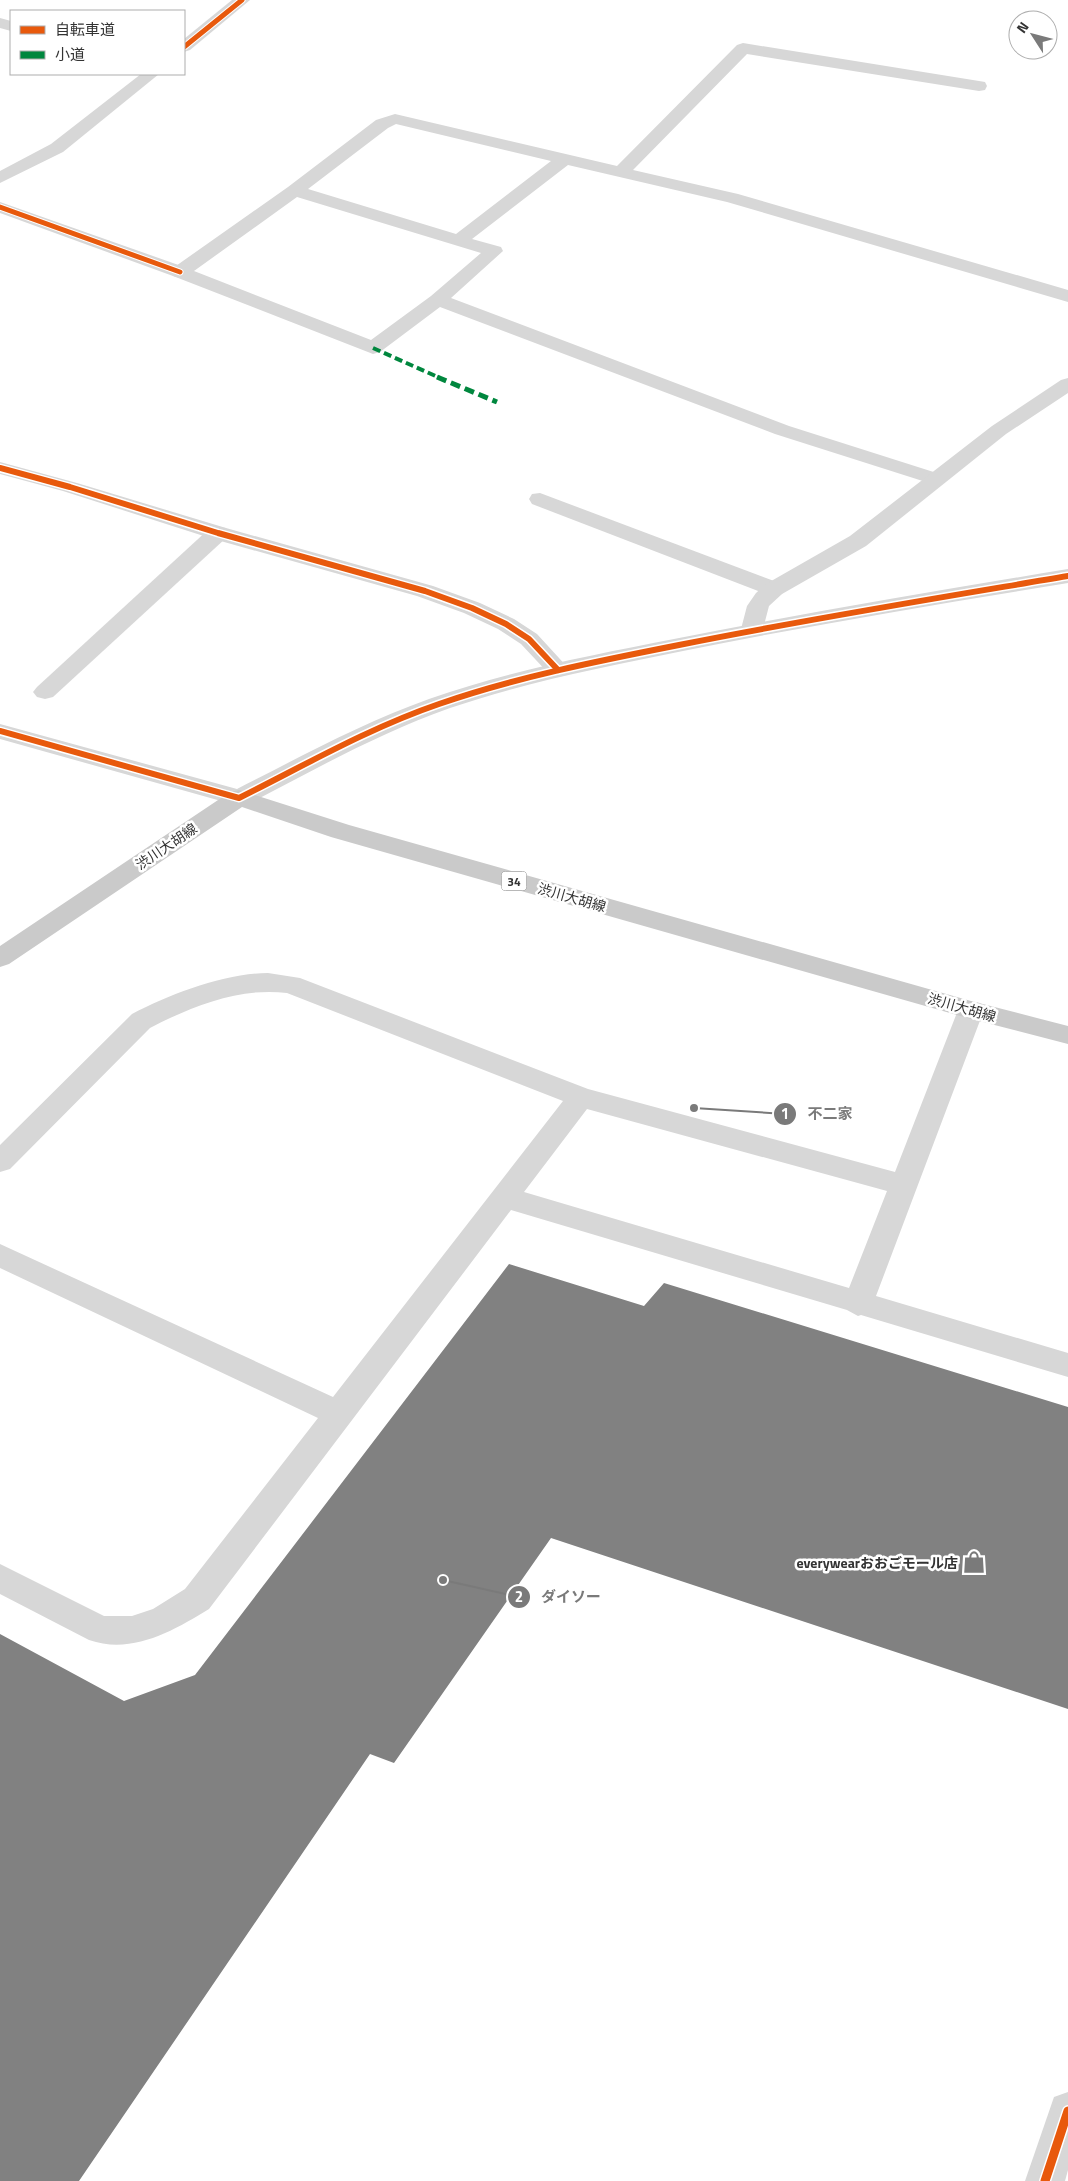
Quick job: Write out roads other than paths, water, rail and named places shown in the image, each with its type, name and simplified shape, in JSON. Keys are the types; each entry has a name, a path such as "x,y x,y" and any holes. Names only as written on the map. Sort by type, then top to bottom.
{"main road":[{"name":"渋川大胡線","path":"0,958 239,798 340,831 971,1010 1068,1035"}],"street":[{"path":"185,46 242,0"},
{"path":"622,172 743,48 979,86"},
{"path":"0,178 57,148 150,75"},
{"path":"180,272 294,191 382,124 394,119 732,198 1068,296"},
{"path":"460,240 565,159"},
{"path":"0,207 180,272 373,348 438,300 494,251 294,191"},
{"path":"438,300 782,430 936,479"},
{"path":"752,630 753,613 762,598 774,589 858,541 999,430 1068,384"},
{"path":"0,468 70,487 218,533 416,588 472,608 506,624 529,639 558,670"},
{"path":"540,500 774,589"},
{"path":"45,692 218,533"},
{"path":"0,731 239,798 390,723 431,707 498,686 558,670 752,630 1068,576"},
{"path":"0,1162 141,1021 156,1012 228,988 263,982 291,984 581,1097 904,1185"},
{"path":"858,1304 971,1010"},
{"path":"0,1578 101,1630 132,1630 163,1620 196,1599 581,1097"},
{"path":"505,1197 858,1304 1068,1365"},
{"path":"0,1255 339,1414"},
{"path":"1045,2181 1068,2111"}],"place":[{"name":"不二家","path":"694,1108"},
{"name":"everywearおおごモール店","path":"974,1562"},
{"name":"ダイソー","path":"443,1580"}]}
